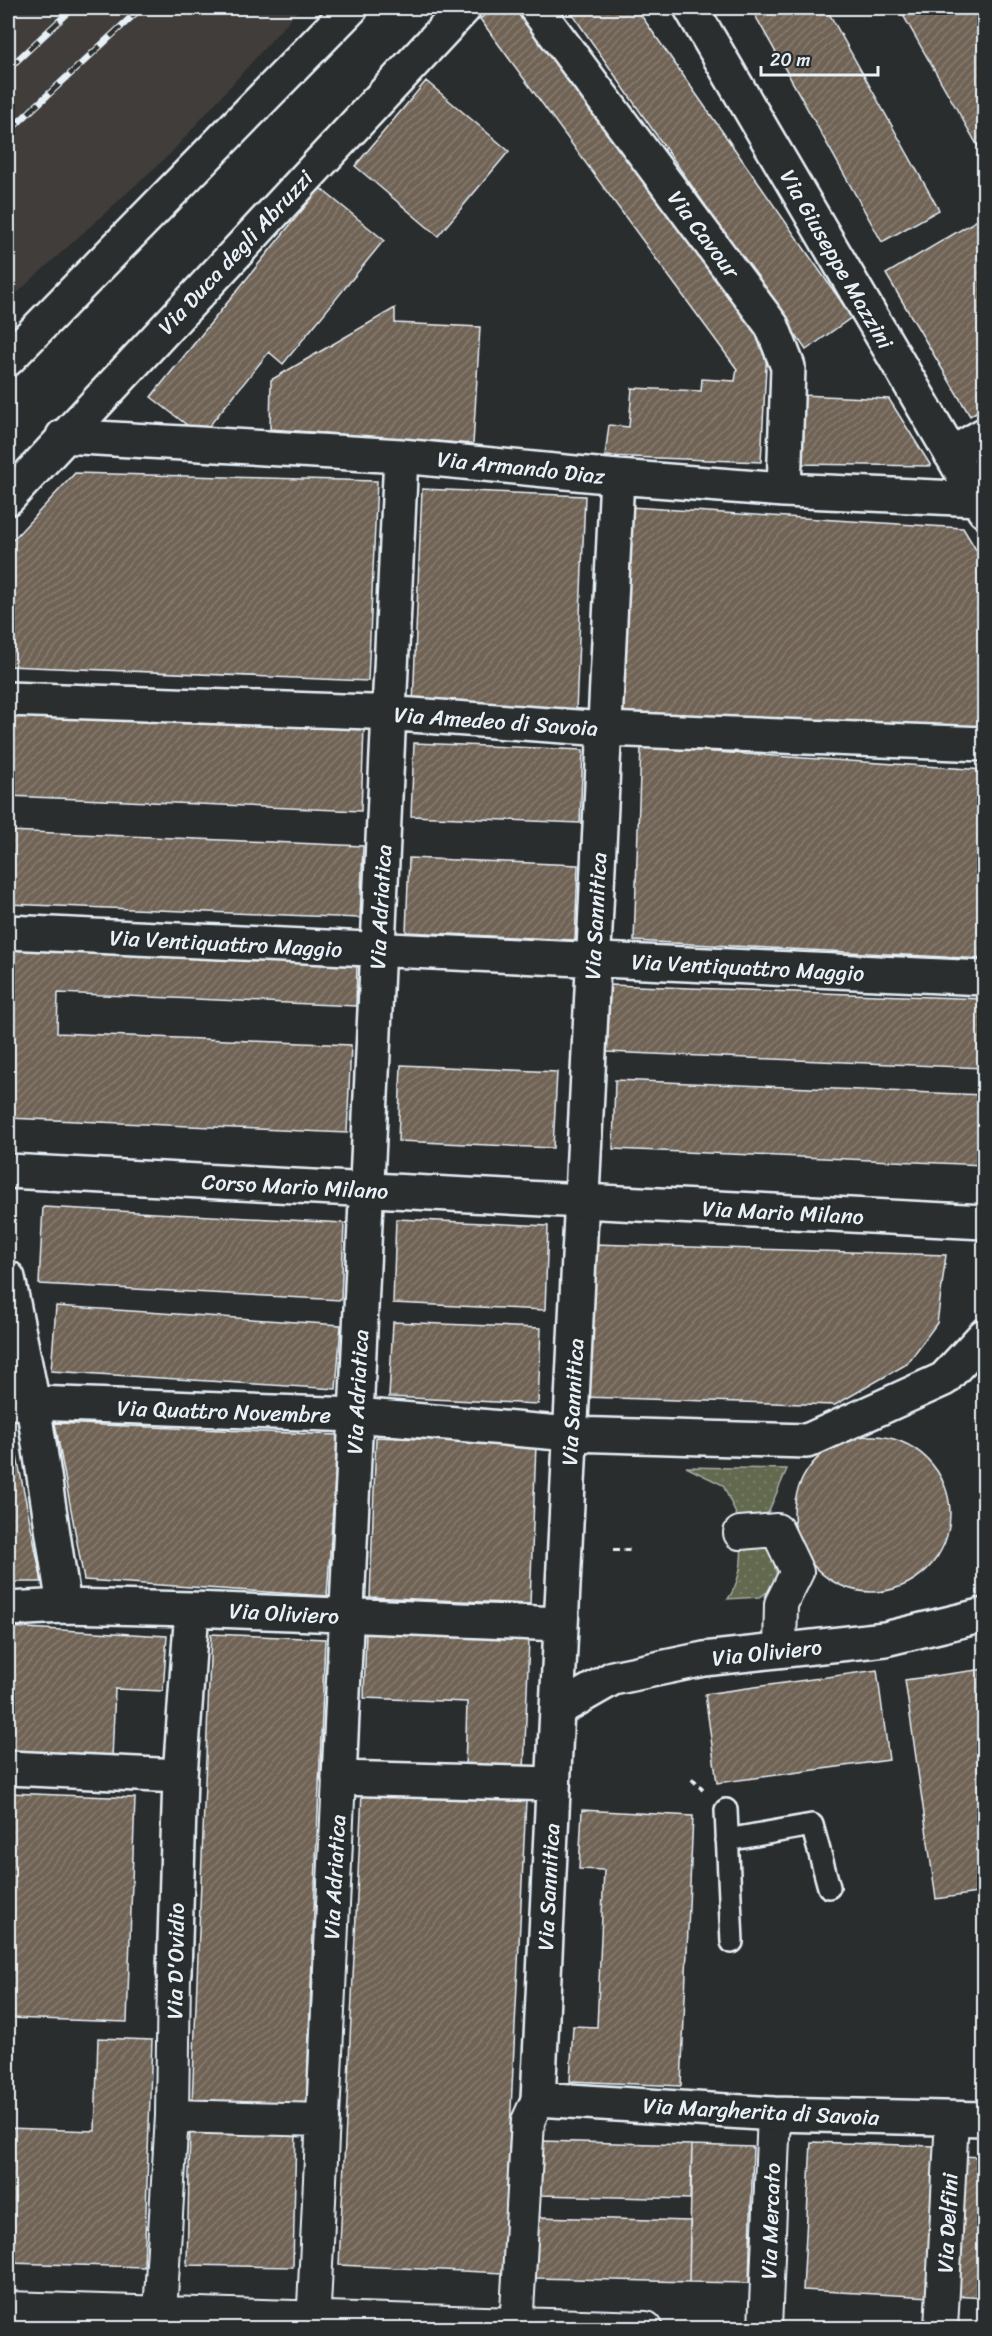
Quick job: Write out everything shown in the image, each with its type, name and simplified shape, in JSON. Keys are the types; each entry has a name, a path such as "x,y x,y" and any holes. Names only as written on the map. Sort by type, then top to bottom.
{"street":[{"path":"8,359 351,8"},
{"name":"Via Duca degli Abruzzi","path":"8,498 63,436 464,8"},
{"name":"Via Cavour","path":"536,8 772,326 788,367 783,490"},
{"name":"Via Giuseppe Mazzini","path":"691,8 982,504"},
{"path":"951,454 984,435"},
{"name":"Via Armando Diaz","path":"63,436 401,456 617,477 982,504"},
{"name":"Via Adriatica","path":"313,2323 401,456"},
{"name":"Via Sannitica","path":"516,2326 528,2121 538,2098 617,477"},
{"name":"Via Amedeo di Savoia","path":"8,699 389,713 605,729 984,744"},
{"name":"Via Ventiquattro Maggio","path":"8,932 984,978"},
{"name":"Corso Mario Milano","path":"8,1171 582,1202"},
{"name":"Via Mario Milano","path":"582,1202 984,1222"},
{"path":"8,1278 20,1403 64,1606"},
{"name":"Via Quattro Novembre","path":"20,1403 356,1415 570,1434 807,1441 944,1379 984,1336"},
{"path":"740,1533 777,1530 797,1572 781,1604 780,1650"},
{"name":"Via Oliviero","path":"8,1609 64,1606 192,1609 561,1624"},
{"name":"Via D'Ovidio","path":"160,2313 172,2116 180,1776 192,1609"},
{"name":"Via Oliviero","path":"557,1710 613,1678 704,1659 885,1639 984,1615"},
{"path":"8,1768 180,1776"},
{"path":"339,1778 553,1784"},
{"name":"Via Margherita di Savoia","path":"538,2098 774,2114 984,2119"},
{"name":"Via Mercato","path":"765,2328 774,2114"},
{"path":"172,2116 323,2120"},
{"name":"Via Delfini","path":"941,2328 952,2118"},
{"path":"8,2308 160,2313 313,2323 646,2328"}],"lane":[{"path":"726,1810 732,1942"},
{"path":"727,1840 812,1826 829,1887"}],"path":[{"path":"613,1550 632,1550"}],"shaded area":[{"path":"8,8 300,8 171,153 8,301"}],"green space":[{"path":"686,1467 787,1469 764,1522 740,1523 723,1485"},
{"path":"769,1544 779,1584 760,1597 728,1599 739,1574 741,1546"}],"building":[{"path":"495,8 519,8 767,347 761,462 605,456 609,425 629,427 632,388 701,391 702,379 735,381 737,369 480,19"},
{"path":"568,8 636,8 852,317 806,350"},
{"path":"751,8 826,8 939,210 882,242"},
{"path":"899,8 978,8 984,18 984,157"},
{"path":"426,81 509,151 438,236 355,166"},
{"path":"320,188 384,240 283,364 269,352 201,436 151,397"},
{"path":"984,216 984,407 970,416 886,274"},
{"path":"395,308 395,323 480,327 473,444 270,429 271,380"},
{"path":"801,395 889,399 931,466 797,464"},
{"path":"75,473 377,481 368,681 8,666 8,545"},
{"path":"422,489 585,496 576,711 413,704"},
{"path":"630,507 963,528 984,563 984,731 621,714"},
{"path":"8,712 364,727 361,811 8,796"},
{"path":"414,743 583,750 580,823 411,816"},
{"path":"641,747 984,770 984,959 634,941"},
{"path":"8,831 363,846 360,918 8,904"},
{"path":"409,858 578,865 575,940 406,932"},
{"path":"12,947 357,962 356,1006 58,993 57,1033 351,1045 347,1133 8,1118"},
{"path":"610,985 984,999 984,1068 607,1052"},
{"path":"401,1065 557,1072 553,1148 398,1141"},
{"path":"615,1080 984,1095 984,1165 613,1149"},
{"path":"43,1207 344,1223 341,1300 39,1284"},
{"path":"396,1219 548,1226 545,1310 393,1303"},
{"path":"594,1244 946,1255 937,1323 907,1364 835,1405 583,1397"},
{"path":"56,1306 341,1325 336,1389 51,1371"},
{"path":"393,1322 541,1328 538,1404 389,1397"},
{"path":"8,1422 10,1422 42,1582 8,1582"},
{"path":"55,1423 338,1435 327,1596 84,1580"},
{"path":"872,1436 902,1442 927,1459 944,1484 950,1514 944,1544 927,1569 902,1586 872,1592 842,1586 817,1569 800,1544 794,1514 800,1484 817,1459 842,1442"},
{"path":"376,1437 536,1444 530,1604 370,1597"},
{"path":"8,1627 167,1636 163,1691 115,1689 112,1758 8,1753"},
{"path":"366,1632 529,1639 524,1772 465,1770 467,1702 364,1698"},
{"path":"211,1634 325,1639 306,2108 192,2104"},
{"path":"984,1669 984,1892 936,1899 905,1680"},
{"path":"877,1670 889,1760 717,1783 705,1694"},
{"path":"362,1792 526,1800 503,2273 339,2265"},
{"path":"8,1793 135,1798 127,2022 8,2018"},
{"path":"582,1810 693,1816 681,2086 570,2081 573,2026 597,2027 604,1870 579,1869"},
{"path":"98,2038 152,2040 144,2267 8,2263 8,2128 95,2131"},
{"path":"190,2127 296,2130 293,2267 187,2265"},
{"path":"541,2141 692,2145 690,2199 539,2195"},
{"path":"811,2142 936,2146 931,2297 803,2290"},
{"path":"692,2145 753,2147 749,2283 689,2282"},
{"path":"959,2156 984,2157 984,2297 953,2295"},
{"path":"538,2217 690,2221 689,2282 536,2278"}],"railway":[{"path":"8,69 73,8"},
{"path":"8,132 141,8"}]}
